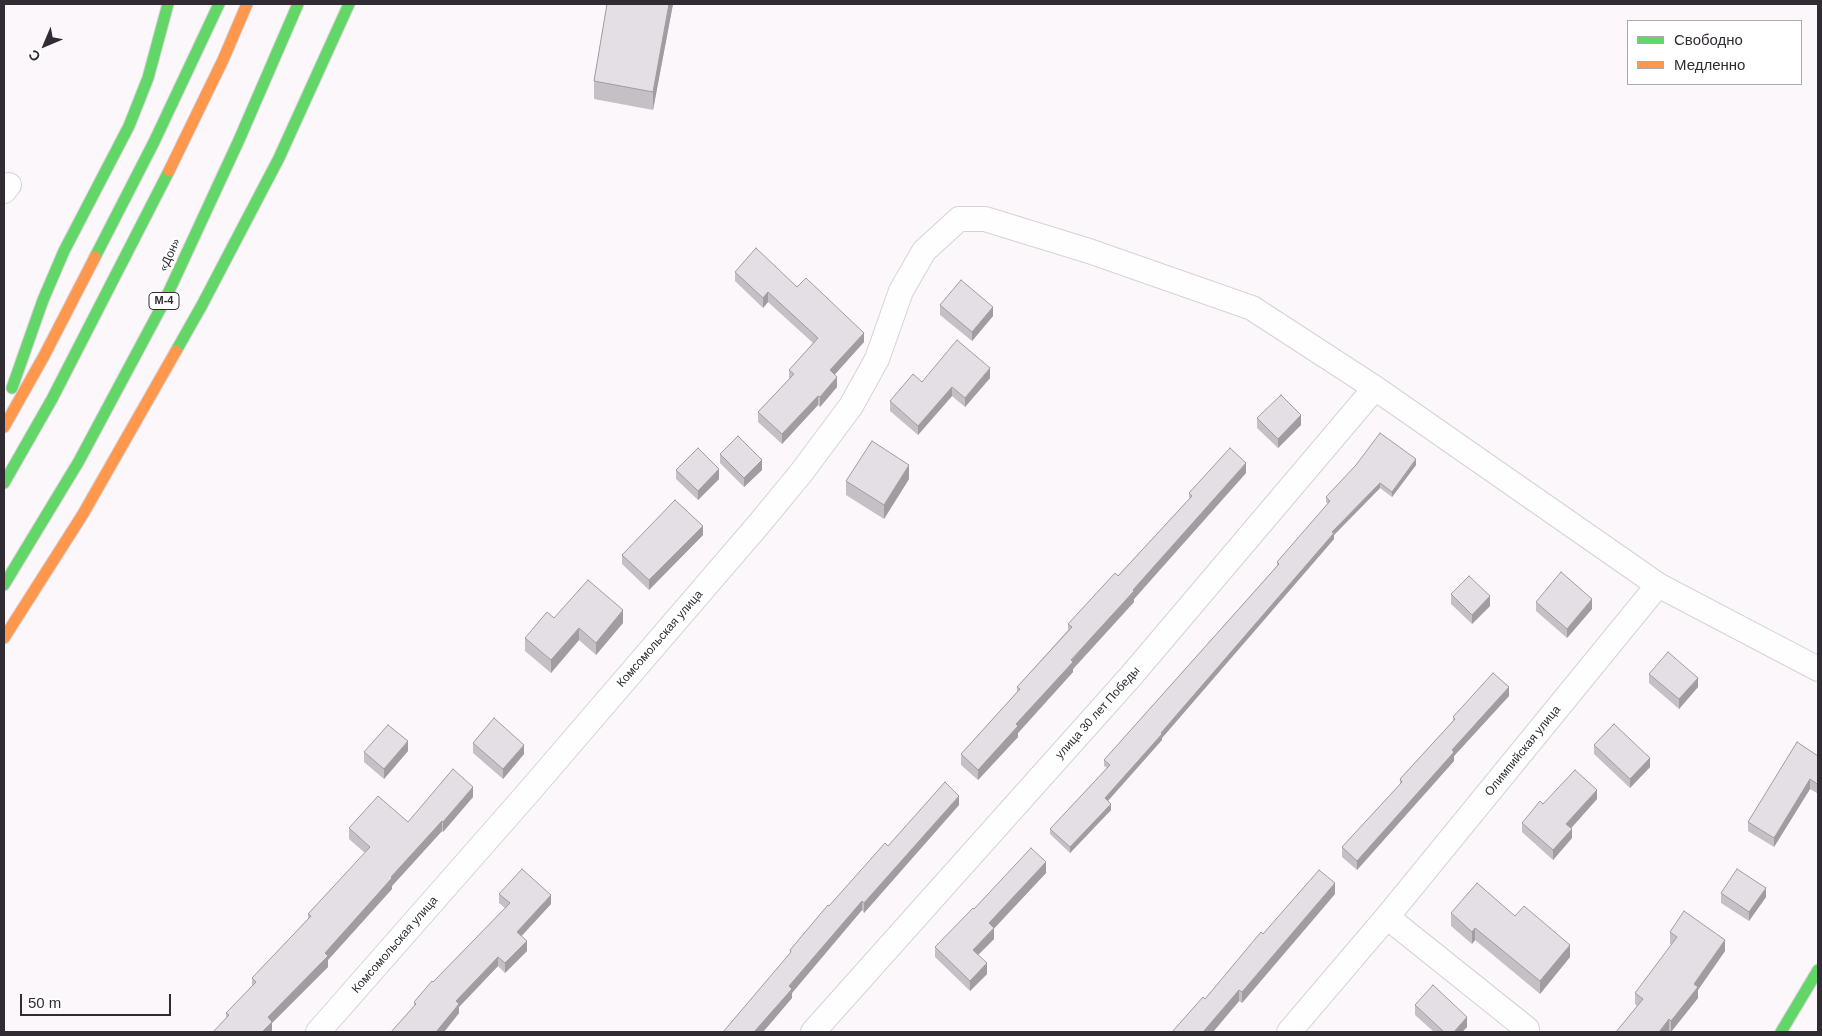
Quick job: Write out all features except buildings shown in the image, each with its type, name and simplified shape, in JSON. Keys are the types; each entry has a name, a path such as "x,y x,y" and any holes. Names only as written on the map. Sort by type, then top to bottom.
{"main road":[{"path":"4,412 24,351 64,251 132,118 148,78 164,27 168,4"},
{"path":"4,427 44,356 149,151 219,4"},
{"path":"4,483 52,399 146,219 223,60 247,4"},
{"name":"«Дон»","path":"4,586 78,461 164,302 239,140 298,4"},
{"path":"4,638 84,514 202,305 278,158 336,30 350,4"},
{"path":"1781,1032 1818,970"}],"street":[{"name":"Комсомольская улица","path":"318,1032 527,794 753,532 801,473 850,406 877,360 901,291 924,250 959,219 985,219 1089,251 1252,308 1374,388"},
{"path":"1374,388 1658,585 1818,669"},
{"name":"улица 30 лет Победы","path":"814,1032 1131,676 1374,388"},
{"name":"Олимпийская улица","path":"1289,1032 1387,918 1658,585"},
{"path":"1387,918 1527,1029"}],"traffic: fast":[{"path":"12,388 43,300 64,251 129,126 148,78 168,4"},
{"path":"95,257 154,142 219,4"},
{"path":"4,585 79,461 164,302 239,140 298,4"},
{"path":"176,351 279,158 349,4"},
{"path":"4,483 52,399 169,171"},
{"path":"1781,1032 1818,970"}],"traffic: slow":[{"path":"169,171 223,60 247,4"},
{"path":"4,427 44,356 95,257"},
{"path":"4,638 83,514 176,351"}]}
